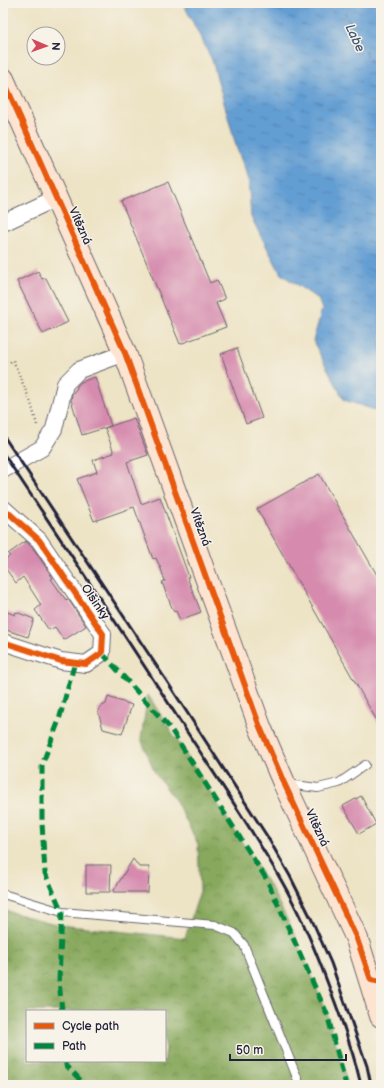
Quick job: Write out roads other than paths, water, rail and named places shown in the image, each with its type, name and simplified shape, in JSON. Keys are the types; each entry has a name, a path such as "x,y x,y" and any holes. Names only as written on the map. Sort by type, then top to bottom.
{"main road":[{"name":"Vítězná","path":"4,81 125,353 260,727 284,783 376,981 381,1016"}],"street":[{"path":"3,223 56,198"},
{"path":"3,470 42,448 54,428 65,384 79,370 125,353"},
{"name":"Olšinky","path":"3,508 44,546 103,634 102,653 86,664 61,661 3,642"}],"lane":[{"path":"284,783 318,788 339,783 365,765"},
{"path":"3,894 62,912 215,925 234,933 244,945 300,1085"}],"water":[{"name":"Labe","path":"183,3 381,3 381,420 375,410 344,400 313,341 322,309 318,299 281,274 251,217 248,177 237,149 212,60"}],"railway":[{"path":"3,435 168,683 267,836 290,876 331,963 367,1066 371,1085"},
{"path":"3,453 235,805 281,880 301,918 338,1009 361,1085"}]}
